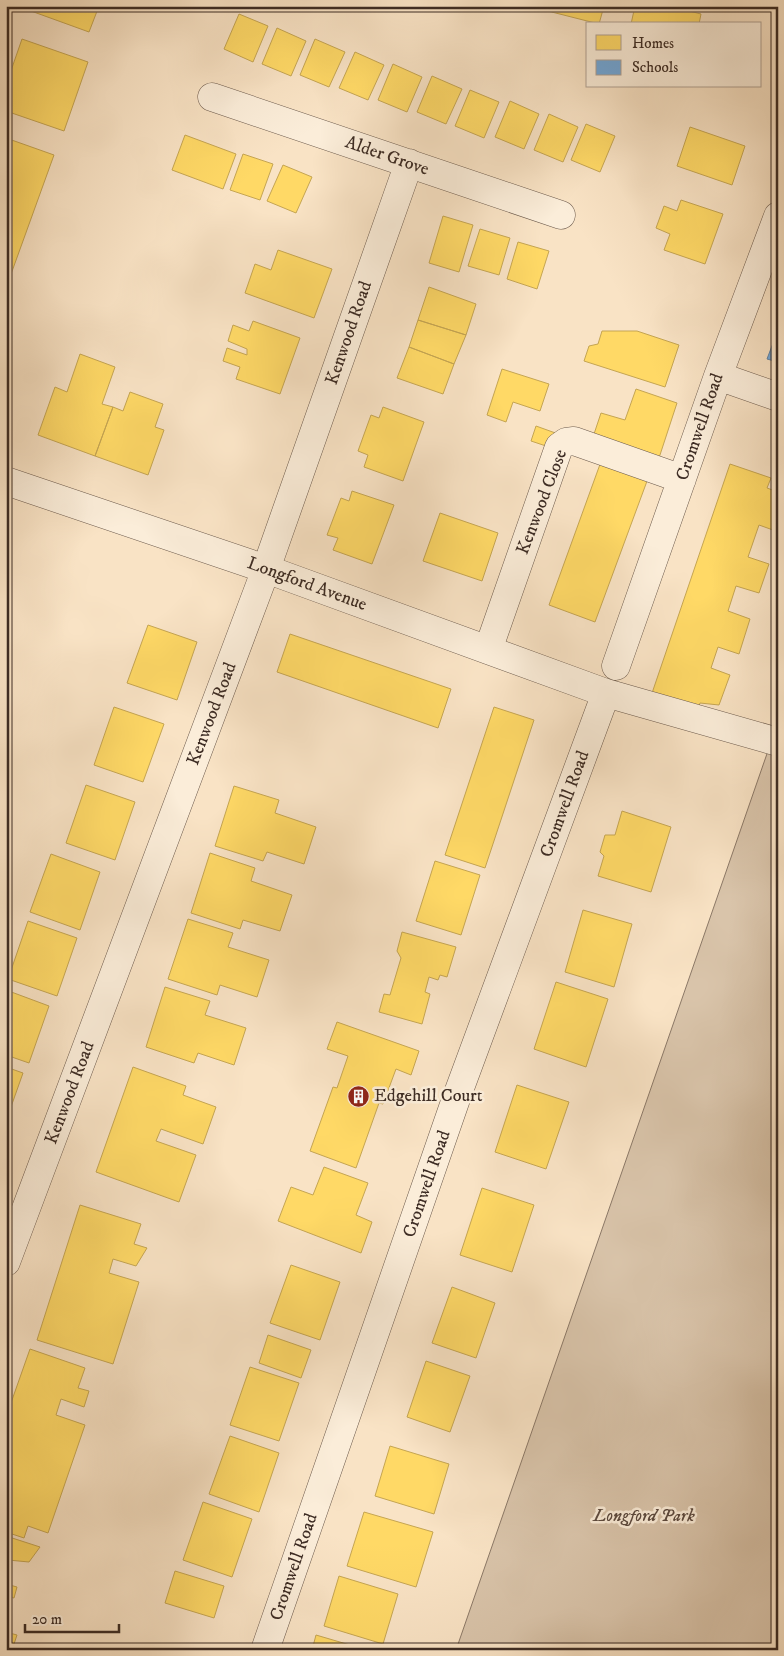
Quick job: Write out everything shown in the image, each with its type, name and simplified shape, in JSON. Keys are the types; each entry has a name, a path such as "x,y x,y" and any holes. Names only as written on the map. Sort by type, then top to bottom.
{"street":[{"name":"Alder Grove","path":"212,96 561,215"},
{"name":"Kenwood Road","path":"6,1262 266,568 409,163"},
{"name":"Cromwell Road","path":"616,666 718,376 778,216"},
{"path":"718,376 778,397"},
{"name":"Kenwood Close","path":"488,650 559,447 566,442 574,441 682,479"},
{"name":"Longford Avenue","path":"6,481 266,568 606,693 778,742"},
{"name":"Cromwell Road","path":"265,1650 457,1096 606,693"}],"green space":[{"name":"Longford Park","path":"778,722 778,1650 456,1650"}],"building: Homes":[{"path":"32,6 99,6 89,32 31,11"},
{"path":"536,6 604,6 600,22 591,22 536,8"},
{"path":"635,6 670,6 701,14 699,22 631,22"},
{"path":"239,14 268,26 253,62 224,49"},
{"path":"277,28 306,41 291,76 262,64"},
{"path":"22,39 88,62 64,131 6,111 6,85"},
{"path":"315,39 345,52 329,87 300,75"},
{"path":"355,52 384,65 368,100 339,88"},
{"path":"393,64 422,77 407,112 378,100"},
{"path":"432,76 462,89 446,124 417,112"},
{"path":"470,90 499,102 484,138 455,126"},
{"path":"510,101 539,114 524,149 495,137"},
{"path":"549,114 578,127 563,162 534,150"},
{"path":"586,124 615,136 600,172 571,160"},
{"path":"690,127 745,146 732,185 677,166"},
{"path":"185,135 236,154 223,189 172,170"},
{"path":"6,138 54,155 6,288"},
{"path":"243,154 273,164 260,200 230,190"},
{"path":"283,165 312,177 296,213 267,201"},
{"path":"681,200 723,214 705,264 664,250 670,234 656,228 664,206 677,211"},
{"path":"443,216 473,225 459,272 429,263"},
{"path":"480,229 510,238 499,275 468,266"},
{"path":"518,242 549,251 537,289 507,279"},
{"path":"278,250 332,269 314,318 245,293 255,264 271,270"},
{"path":"429,287 476,304 466,335 418,320"},
{"path":"418,320 466,335 454,364 409,347"},
{"path":"253,321 300,338 280,394 236,379 240,367 223,361 227,348 247,355 247,349 228,341 233,325 249,331"},
{"path":"602,331 637,331 679,345 665,387 584,361 589,346 598,344"},
{"path":"409,347 454,364 443,394 397,378"},
{"path":"80,354 115,367 102,404 113,407 95,456 38,435 55,387 67,392"},
{"path":"502,369 549,384 540,411 513,402 506,422 487,415"},
{"path":"636,389 677,403 658,461 592,440 601,413 625,420"},
{"path":"130,392 163,404 155,427 164,430 148,475 95,456 113,407 123,411"},
{"path":"383,407 424,422 403,481 364,467 368,455 358,451 371,415 379,418"},
{"path":"536,426 561,435 555,449 531,441"},
{"path":"603,456 650,473 595,622 549,605"},
{"path":"730,464 771,478 767,488 778,492 778,522 776,521 773,530 759,525 748,557 769,564 759,593 736,586 728,611 750,619 739,654 718,647 711,668 730,675 719,705 700,703 696,715 650,699"},
{"path":"352,491 394,505 372,564 333,550 338,538 327,535 341,498 349,501"},
{"path":"440,513 498,533 482,581 423,561"},
{"path":"148,625 197,642 177,700 127,683"},
{"path":"290,634 451,689 438,728 277,672"},
{"path":"114,707 164,724 143,782 94,765"},
{"path":"494,707 534,720 485,868 445,855"},
{"path":"86,785 135,802 115,860 66,843"},
{"path":"234,786 279,800 275,813 316,827 304,864 267,852 263,861 215,846"},
{"path":"622,811 671,827 651,892 598,876 604,856 600,852 605,835 615,835"},
{"path":"210,853 255,868 251,881 292,895 280,931 243,920 240,929 191,913"},
{"path":"51,854 100,872 80,930 30,912"},
{"path":"435,861 480,875 461,935 416,921"},
{"path":"583,910 632,924 614,987 565,972"},
{"path":"188,919 233,933 228,947 269,960 257,997 220,985 217,995 168,979"},
{"path":"28,921 77,938 57,996 8,979"},
{"path":"402,932 456,947 447,977 440,975 438,980 429,977 425,992 430,994 422,1024 379,1012 384,994 390,995 401,958 397,951"},
{"path":"556,982 608,999 586,1067 534,1049"},
{"path":"165,987 210,1001 205,1015 246,1028 234,1065 198,1053 194,1063 146,1047"},
{"path":"6,990 49,1006 29,1063 6,1055"},
{"name":"Edgehill Court","path":"337,1022 419,1051 411,1075 396,1069 383,1104 379,1103 356,1168 310,1151 333,1087 337,1088 348,1056 327,1049"},
{"path":"6,1067 23,1073 6,1121"},
{"path":"133,1067 186,1086 183,1095 216,1107 203,1144 161,1129 156,1141 196,1155 179,1202 96,1172"},
{"path":"517,1085 569,1102 546,1169 495,1152"},
{"path":"324,1167 368,1183 356,1215 372,1222 361,1253 278,1221 291,1187 313,1195"},
{"path":"482,1188 534,1205 512,1272 460,1255"},
{"path":"80,1205 141,1224 134,1244 147,1248 136,1266 113,1259 109,1273 139,1282 113,1364 37,1340"},
{"path":"291,1265 340,1282 320,1340 270,1323"},
{"path":"452,1287 495,1303 476,1358 432,1343"},
{"path":"268,1335 311,1350 301,1378 259,1363"},
{"path":"30,1349 85,1368 78,1388 89,1391 84,1407 61,1399 56,1415 85,1425 48,1533 28,1526 24,1538 6,1532 6,1417"},
{"path":"426,1361 470,1376 450,1432 407,1417"},
{"path":"250,1367 299,1383 279,1441 230,1425"},
{"path":"230,1436 279,1453 259,1512 209,1494"},
{"path":"390,1446 449,1464 434,1514 375,1496"},
{"path":"203,1502 252,1519 232,1577 183,1560"},
{"path":"364,1512 433,1532 416,1587 347,1566"},
{"path":"6,1536 40,1547 29,1562 8,1560 6,1563"},
{"path":"175,1571 224,1586 214,1618 165,1603"},
{"path":"339,1576 398,1594 383,1644 324,1626"},
{"path":"6,1584 17,1587 14,1598 6,1596"},
{"path":"6,1632 17,1635 12,1650 6,1650"},
{"path":"316,1635 367,1650 312,1650"}],"building: Schools":[{"path":"778,330 778,362 767,359"}],"place":[{"name":"Edgehill Court","path":"358,1096"}]}
